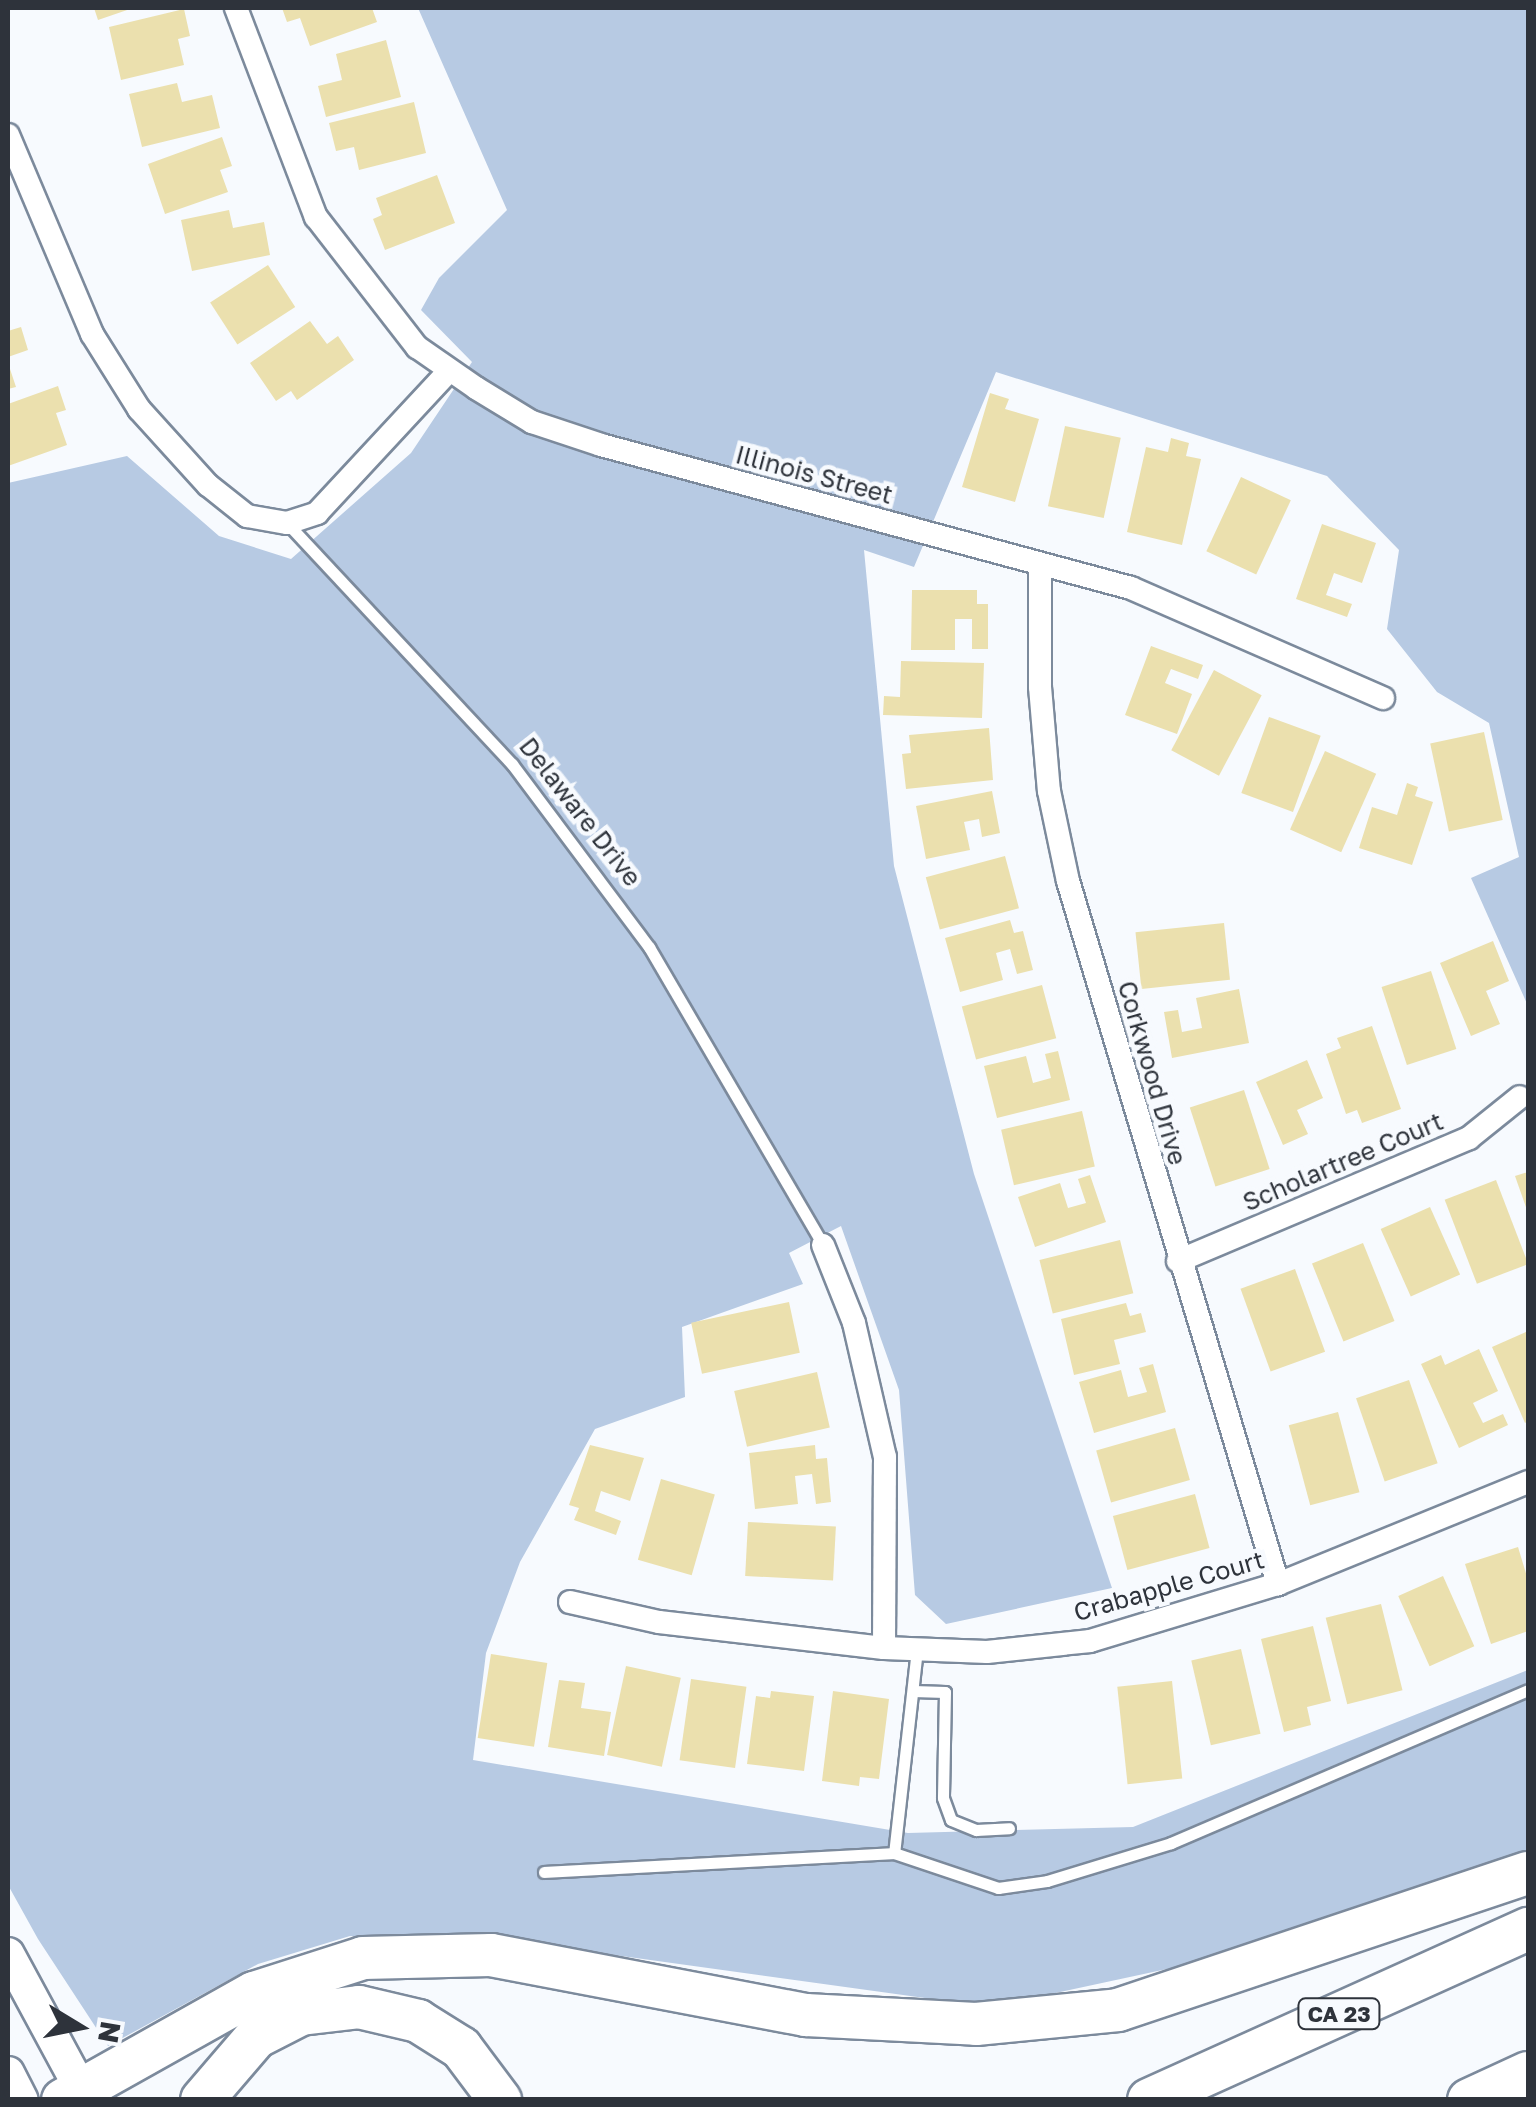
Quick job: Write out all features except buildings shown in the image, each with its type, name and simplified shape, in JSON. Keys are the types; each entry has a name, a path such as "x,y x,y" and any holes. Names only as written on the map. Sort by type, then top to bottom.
{"highway":[{"path":"77,2096 254,1993 362,1958 491,1955 806,2015 976,2024 1118,2010 1528,1874"},
{"name":"CA 23","path":"1149,2100 1528,1929"},
{"path":"202,2100 256,2037 302,2014 359,2008 418,2021 461,2048 500,2100"},
{"path":"1469,2100 1528,2073"}],"main road":[{"path":"8,1954 77,2096"},
{"path":"8,2073 22,2100"}],"street":[{"name":"Illinois Street","path":"236,8 316,216 416,347 532,422 601,445 1132,588 1383,698"},
{"path":"8,135 92,334 139,409 208,485 248,516 287,523 317,514 449,371"},
{"name":"Corkwood Drive","path":"1040,565 1040,687 1049,791 1068,880 1178,1261 1278,1584"},
{"name":"Scholartree Court","path":"1178,1261 1469,1138 1520,1097"},
{"name":"Delaware Drive","path":"824,1245 854,1323 885,1456 884,1648"},
{"name":"Crabapple Court","path":"570,1602 659,1622 884,1648 987,1652 1090,1641 1278,1584 1528,1482"}],"lane":[{"name":"Delaware Drive","path":"287,523 512,764 649,946 824,1245"},
{"path":"894,1853 918,1649"},
{"path":"544,1872 894,1853 998,1888 1047,1882 1171,1843 1528,1690"},
{"path":"913,1691 945,1692 943,1798 951,1820 976,1830 1009,1828"}],"shaded area":[{"path":"418,8 1528,8 1528,1006 1471,878 1519,857 1489,723 1437,692 1387,629 1399,550 1327,476 996,372 914,567 864,550 894,866 974,1174 1112,1588 946,1624 915,1595 899,1390 841,1226 789,1253 803,1284 682,1327 685,1397 595,1429 520,1562 486,1653 473,1760 908,1833 1133,1827 1528,1670 1528,1856 1232,1955 990,2007 607,1954 350,1936 258,1964 108,2046 38,1939 8,1885 8,483 127,456 219,536 291,559 411,453 472,362 421,310 439,278 507,210"}]}
